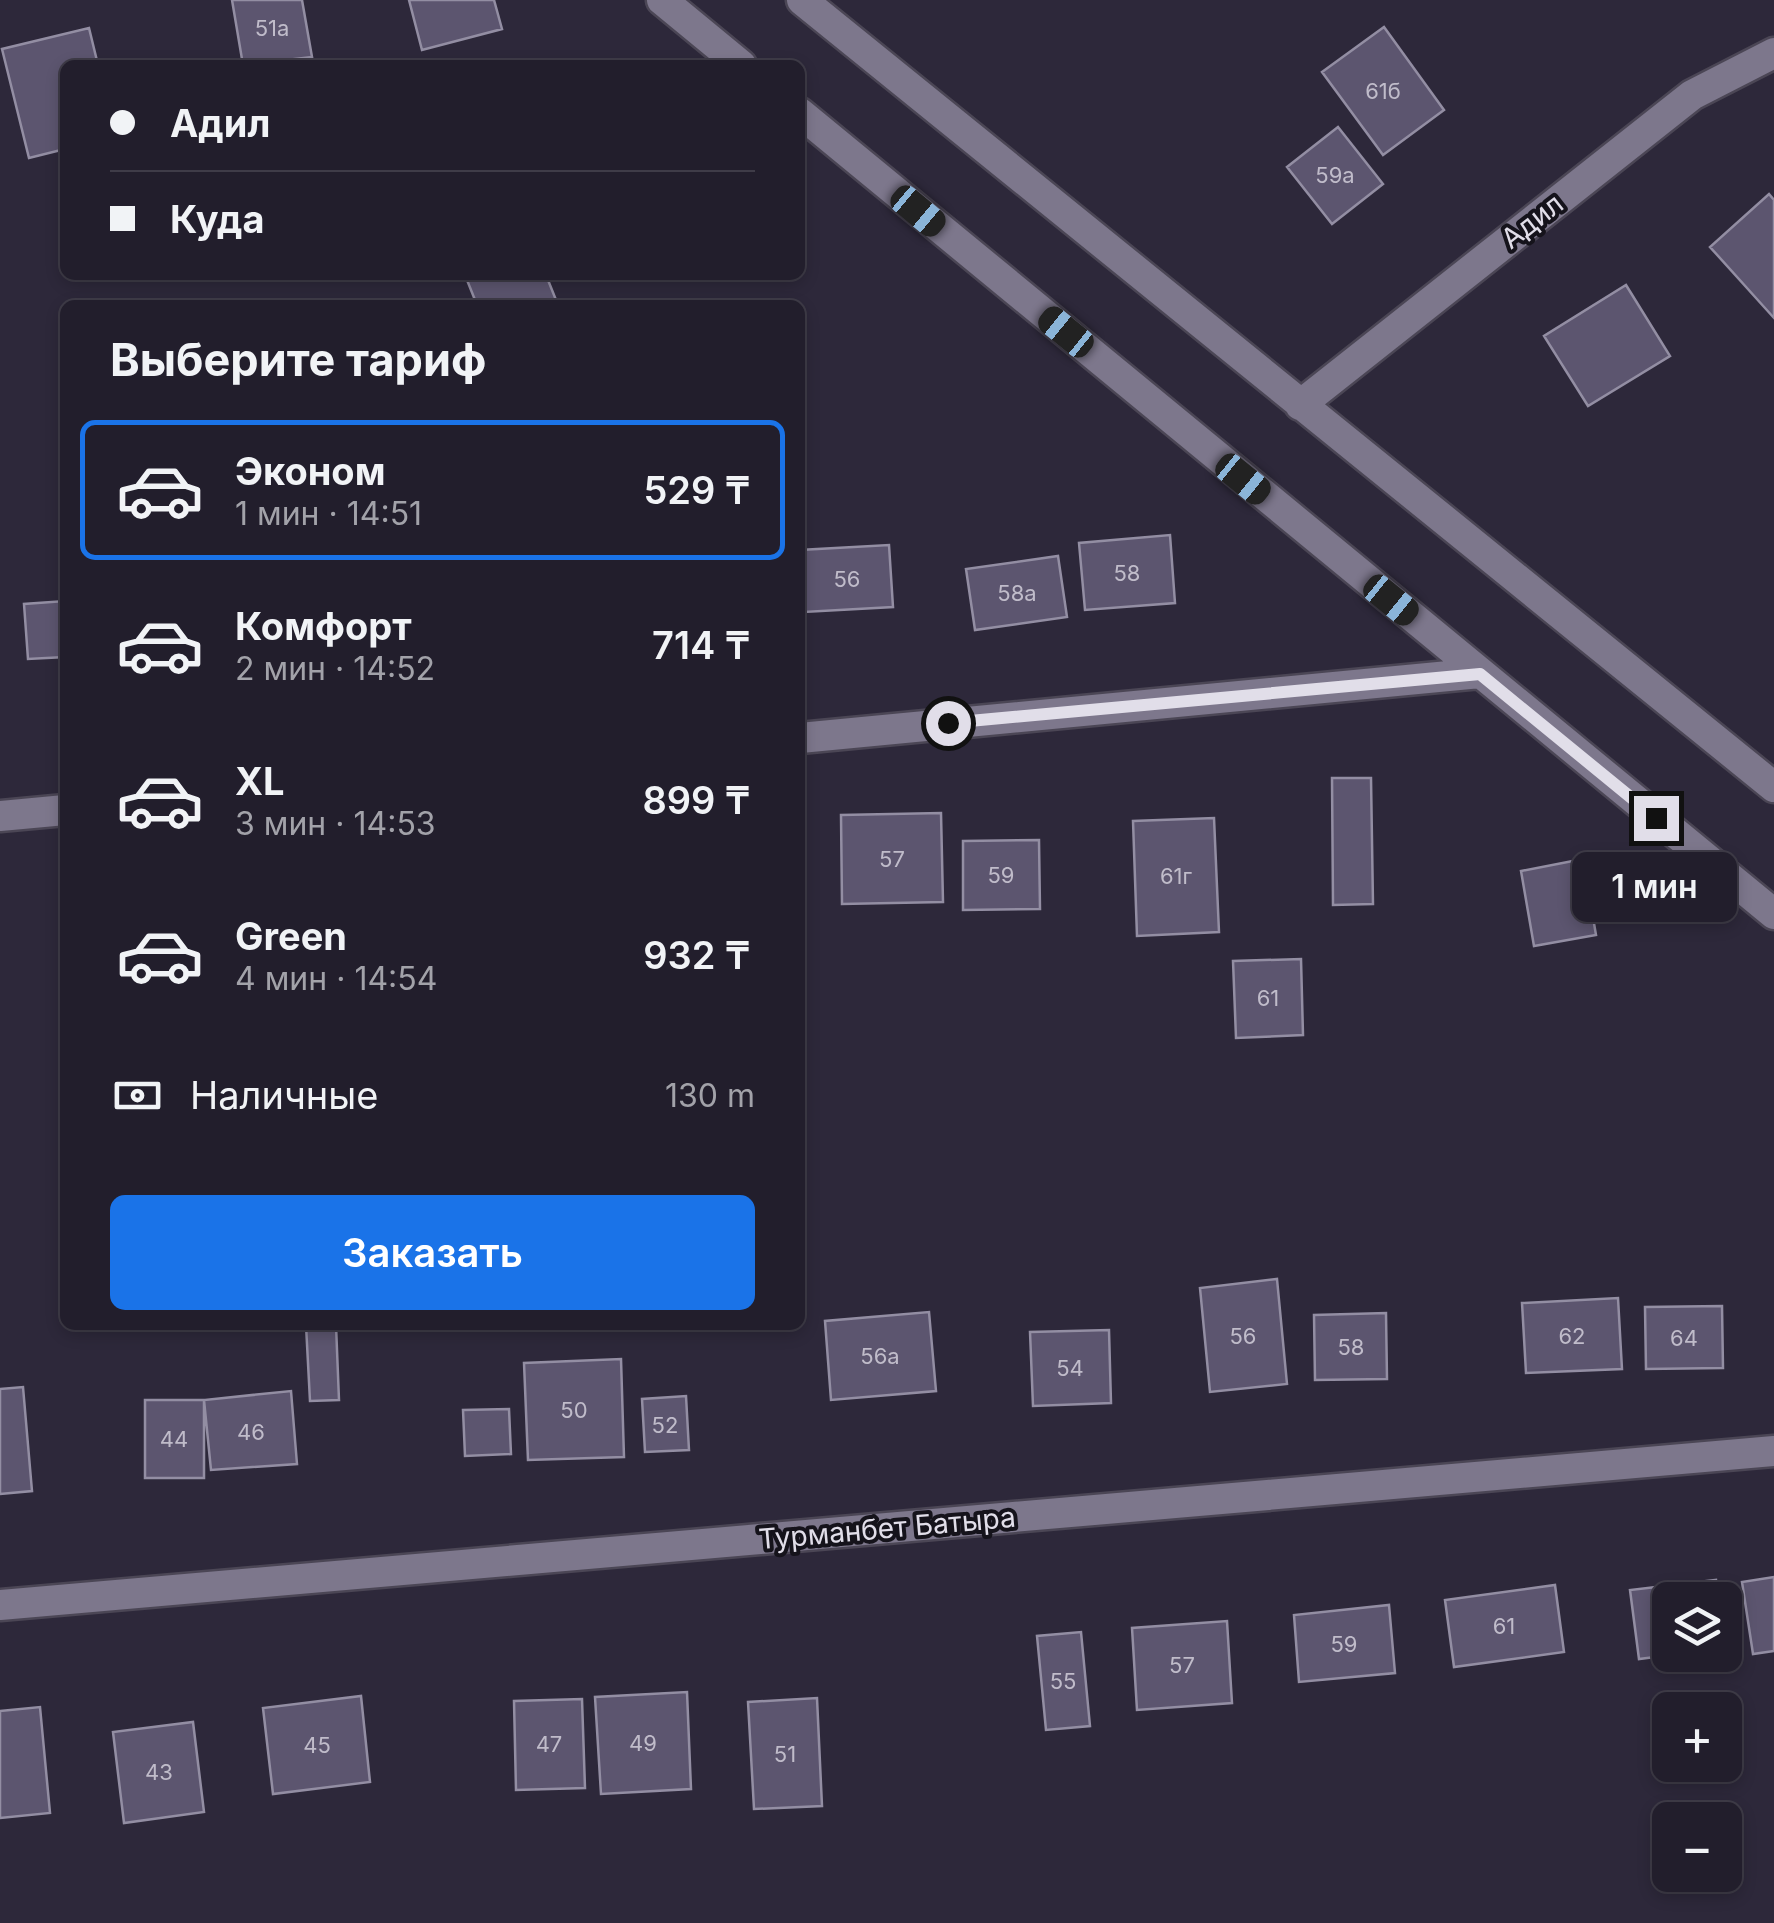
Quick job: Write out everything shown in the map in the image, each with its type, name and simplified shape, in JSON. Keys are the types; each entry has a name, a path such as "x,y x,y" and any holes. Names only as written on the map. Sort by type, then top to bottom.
{"street":[{"path":"662,0 735,60"},
{"path":"802,0 1774,787"},
{"name":"Адил","path":"1300,404 1692,95 1774,52"},
{"path":"805,118 1774,914"},
{"path":"805,738 1480,674"},
{"path":"0,816 60,810"},
{"name":"Турманбет Батыра","path":"0,1605 1774,1451"}],"building":[{"path":"232,0 302,0 312,57 242,60"},
{"path":"409,0 494,0 502,29 422,50"},
{"path":"1384,27 1444,110 1383,155 1322,72"},
{"path":"89,28 97,60 60,60 60,150 29,158 2,49"},
{"path":"1338,127 1383,184 1332,224 1287,167"},
{"path":"1769,194 1774,200 1774,318 1710,247"},
{"path":"467,280 548,280 556,300 475,300"},
{"path":"1626,285 1670,356 1588,406 1544,336"},
{"path":"1170,535 1175,603 1085,610 1079,543"},
{"path":"889,545 893,607 805,612 805,550"},
{"path":"1058,556 1067,617 975,630 966,569"},
{"path":"60,601 60,657 28,659 24,604"},
{"path":"1332,778 1371,778 1373,904 1333,905"},
{"path":"941,813 943,902 842,904 841,815"},
{"path":"1214,818 1219,932 1137,936 1133,821"},
{"path":"1039,840 1040,909 963,910 963,841"},
{"path":"1583,859 1596,935 1534,946 1521,871"},
{"path":"1301,959 1303,1035 1236,1038 1233,961"},
{"path":"1277,1279 1287,1384 1210,1392 1200,1288"},
{"path":"1618,1298 1622,1369 1526,1373 1522,1303"},
{"path":"1722,1306 1723,1368 1646,1369 1645,1307"},
{"path":"929,1312 936,1391 831,1400 825,1321"},
{"path":"1386,1313 1387,1379 1315,1380 1314,1315"},
{"path":"306,1330 336,1330 339,1400 310,1401"},
{"path":"1109,1330 1111,1403 1033,1406 1030,1332"},
{"path":"621,1359 624,1457 528,1460 524,1363"},
{"path":"23,1387 32,1491 0,1494 0,1389"},
{"path":"291,1391 297,1464 211,1470 204,1400"},
{"path":"686,1396 689,1450 645,1452 642,1399"},
{"path":"145,1400 204,1400 204,1478 145,1478"},
{"path":"509,1409 511,1454 465,1456 463,1410"},
{"path":"1774,1577 1774,1651 1753,1654 1742,1582"},
{"path":"1555,1585 1564,1652 1454,1667 1445,1600"},
{"path":"1652,1587 1652,1657 1639,1659 1630,1590"},
{"path":"1389,1605 1395,1673 1299,1682 1294,1615"},
{"path":"1227,1621 1232,1703 1137,1710 1132,1628"},
{"path":"1081,1632 1090,1726 1046,1730 1037,1636"},
{"path":"687,1692 691,1789 601,1794 595,1697"},
{"path":"361,1696 370,1782 273,1794 263,1708"},
{"path":"817,1698 822,1806 754,1809 748,1702"},
{"path":"582,1699 585,1788 516,1790 514,1701"},
{"path":"40,1707 50,1813 0,1818 0,1711"},
{"path":"193,1722 204,1812 124,1823 113,1732"}],"route":[{"path":"948,723 1480,674 1656,818"}]}
